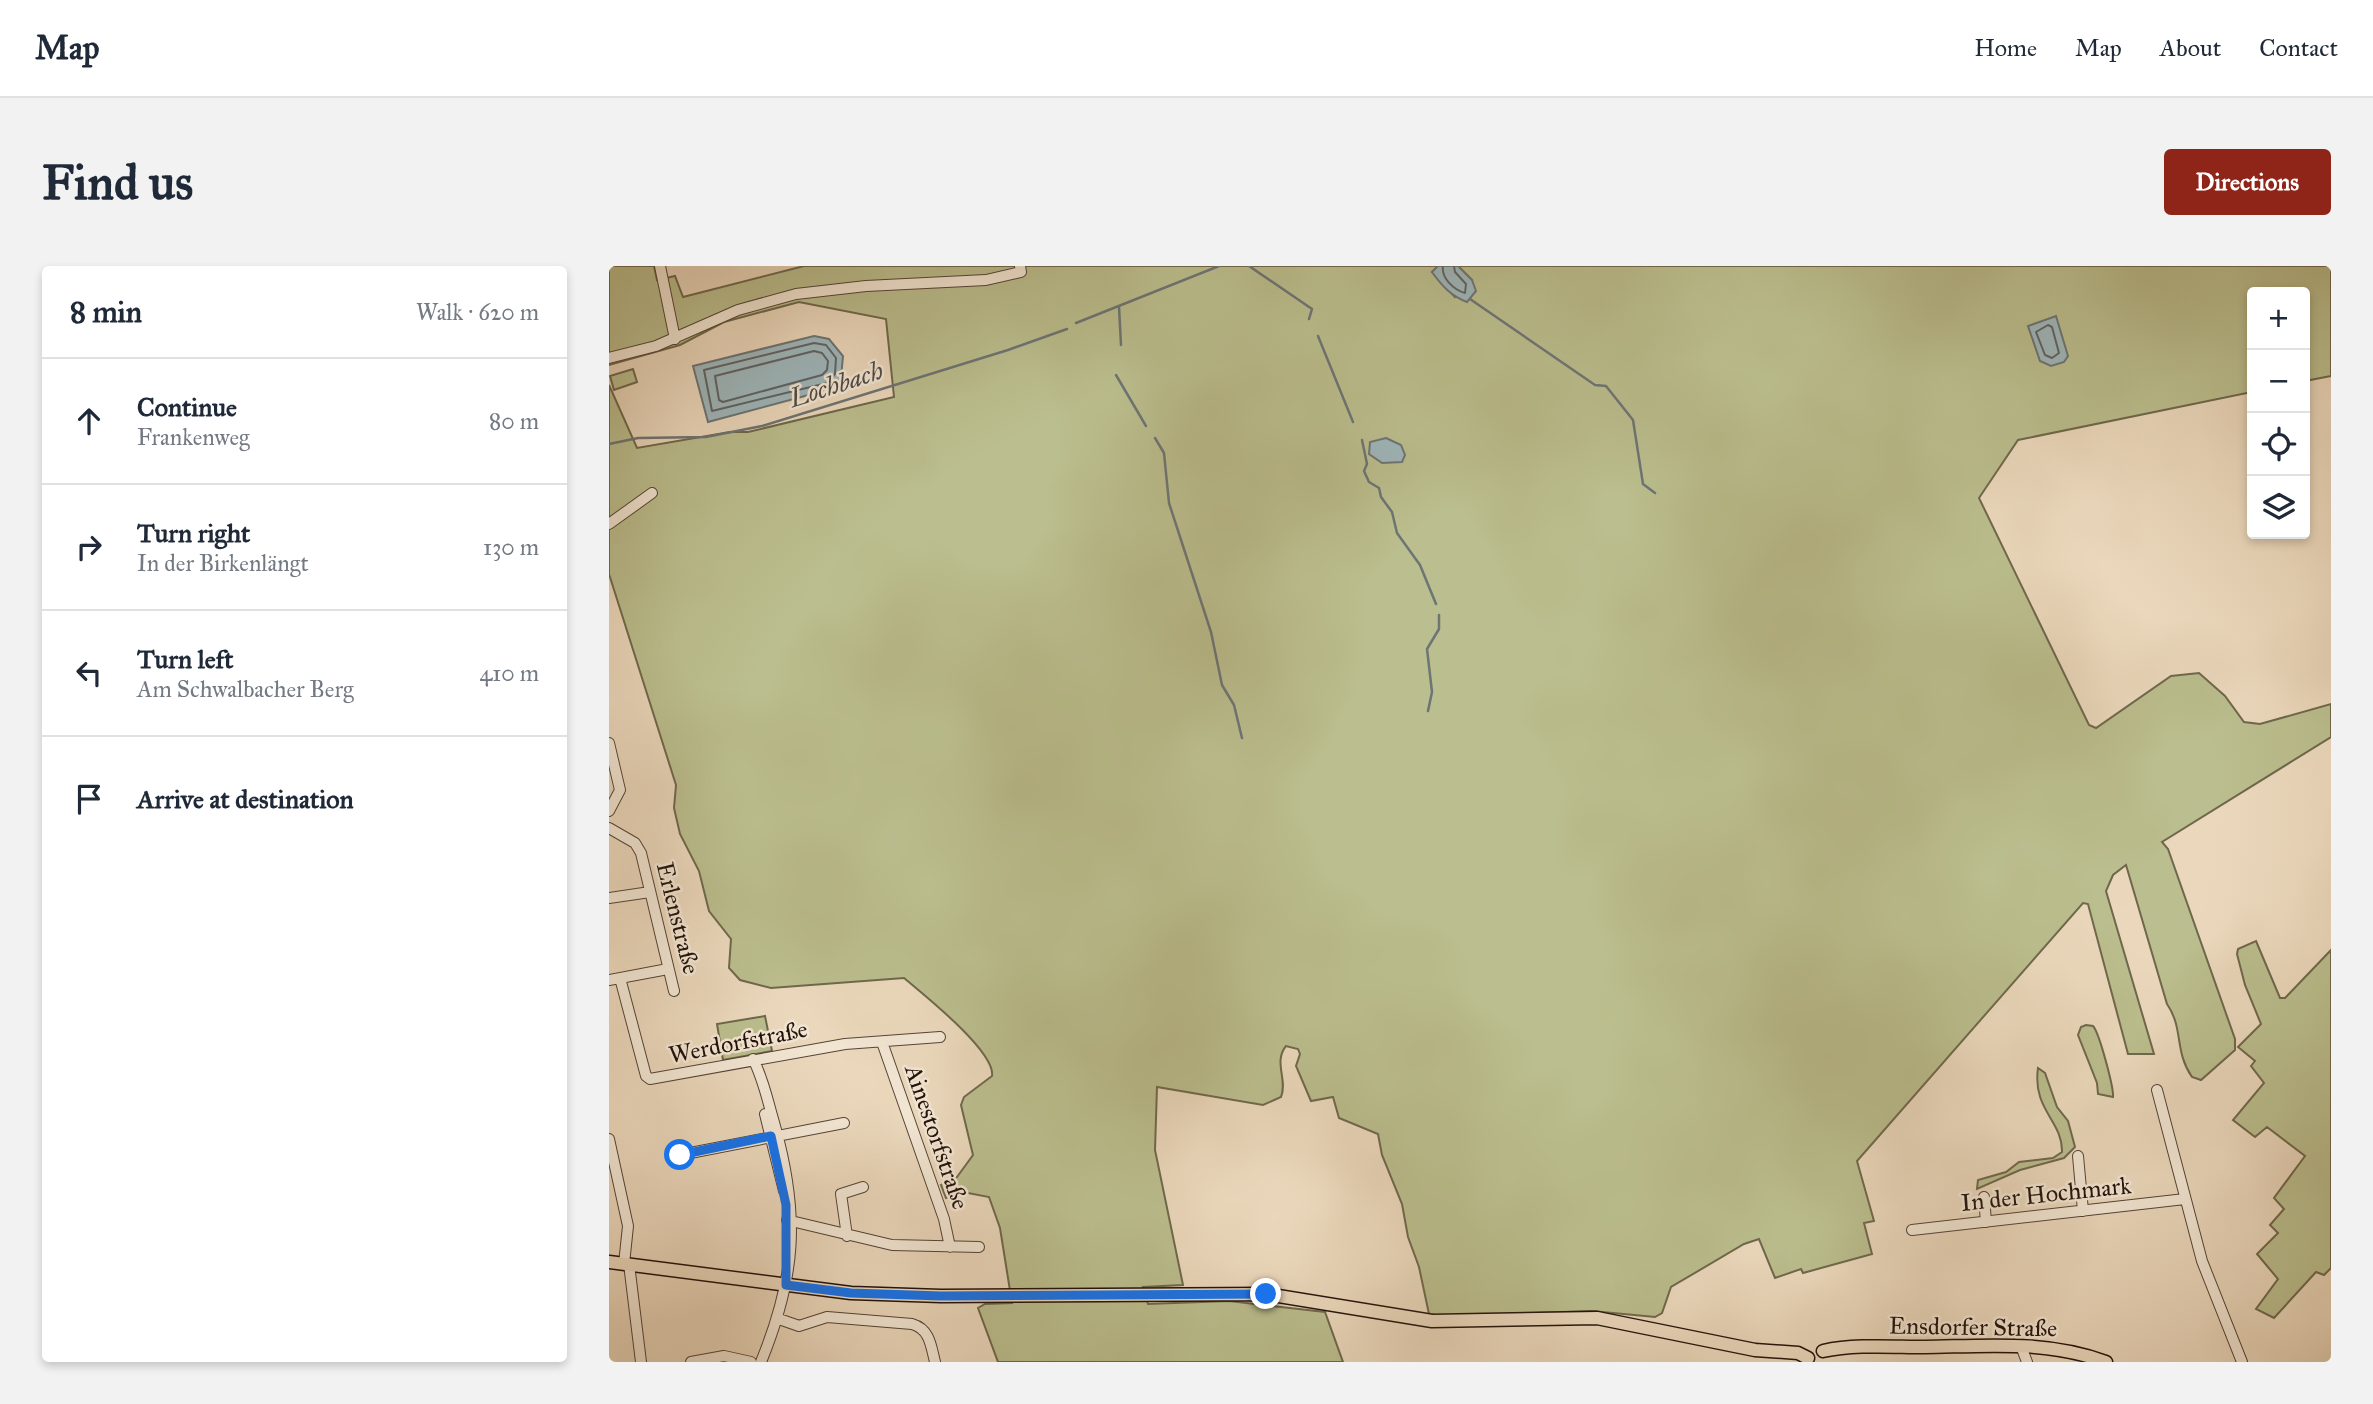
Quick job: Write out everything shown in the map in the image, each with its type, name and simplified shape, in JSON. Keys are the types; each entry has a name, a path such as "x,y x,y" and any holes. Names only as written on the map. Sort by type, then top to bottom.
{"main road":[{"name":"Ensdorfer Straße","path":"609,1262 841,1292 941,1296 1266,1294 1431,1321 1597,1318 1716,1343 1817,1357 1838,1349 2021,1346 2071,1350 2106,1362"}],"street":[{"path":"660,266 675,340"},
{"path":"609,358 675,340 738,310 796,294 880,285 986,280 1020,269"},
{"path":"609,524 652,493"},
{"path":"609,743 620,790 609,811"},
{"name":"Erlenstraße","path":"609,828 639,848 674,991"},
{"path":"609,898 650,892"},
{"path":"614,979 668,969"},
{"name":"Werdorfstraße","path":"614,979 646,1076 650,1079 845,1044 940,1037"},
{"name":"Ainestorfstraße","path":"882,1042 944,1219 950,1247"},
{"path":"753,1059 774,1136 789,1220 786,1285 779,1319 761,1362"},
{"path":"2157,1090 2205,1270 2242,1362"},
{"path":"680,1155 844,1123"},
{"path":"609,1139 628,1226 627,1264 641,1362"},
{"path":"2078,1156 2083,1211"},
{"path":"847,1236 841,1194 863,1187"},
{"path":"1984,1197 1986,1222"},
{"name":"In der Hochmark","path":"1912,1230 2185,1199"},
{"path":"789,1220 892,1245 979,1247"},
{"path":"779,1319 799,1326 827,1317 912,1324 925,1330 935,1362"},
{"path":"2021,1346 2027,1362"},
{"path":"691,1362 724,1356 751,1362"}],"green space":[{"path":"609,266 654,266 657,280 675,276 683,297 804,266 1438,266 1432,272 1455,297 1472,280 1458,266 2331,266 2331,376 2310,380 2310,287 2247,287 2247,393 2018,440 1979,498 2089,725 2096,728 2171,676 2199,673 2225,696 2244,722 2260,724 2331,704 2331,737 2162,842 2168,849 2235,1039 2235,1050 2201,1080 2192,1077 2186,1067 2176,1022 2167,1004 2126,865 2113,875 2106,891 2154,1054 2128,1054 2088,904 2083,903 1857,1161 1874,1221 1864,1223 1872,1254 1803,1273 1801,1269 1775,1278 1759,1239 1744,1244 1671,1287 1662,1313 1655,1317 1592,1311 1442,1316 1429,1314 1402,1204 1382,1155 1378,1134 1339,1118 1333,1097 1311,1101 1296,1066 1300,1054 1298,1049 1286,1046 1281,1058 1281,1097 1263,1105 1157,1087 1155,1150 1183,1285 1143,1287 1148,1304 1229,1301 1325,1312 1343,1362 998,1362 978,1308 985,1304 1012,1303 1000,1228 989,1197 963,1192 946,1198 941,1185 957,1177 973,1155 961,1105 964,1097 992,1076 990,1066 983,1053 957,1024 904,978 771,988 740,980 729,968 731,939 709,911 699,871 680,834 674,808 676,785 609,574 609,385 637,448 730,432 748,432 894,397 886,319 799,302 724,322 680,345 609,365"},
{"path":"633,369 637,382 614,390 610,376"},
{"path":"2256,941 2280,998 2285,998 2331,950 2331,1268 2324,1275 2316,1272 2274,1318 2256,1309 2278,1279 2257,1254 2278,1233 2270,1225 2284,1209 2274,1198 2305,1156 2267,1127 2255,1137 2233,1120 2264,1083 2251,1066 2255,1061 2238,1047 2261,1024 2245,985 2237,954 2238,949"},
{"path":"765,1016 772,1051 723,1060 717,1024"},
{"path":"2093,1026 2099,1038 2113,1097 2098,1094 2097,1083 2078,1035 2081,1027"},
{"path":"2038,1068 2045,1073 2057,1107 2068,1121 2075,1147 2064,1158 2020,1170 1977,1189 1978,1180 2006,1172 2019,1162 2053,1158 2062,1152 2058,1132 2039,1094"}],"water":[{"path":"1438,266 1458,266 1472,280 1476,291 1467,302 1452,294 1439,282 1432,272"},
{"path":"2056,316 2068,356 2064,362 2051,366 2040,361 2028,326"},
{"path":"814,336 829,339 843,356 841,378 831,389 708,422 693,366"},
{"path":"1386,438 1401,445 1405,455 1402,462 1382,463 1369,454 1370,442"}],"waterway":[{"name":"Lochbach","path":"1076,323 1219,266"},
{"path":"1249,266 1312,309 1309,319"},
{"path":"1470,299 1595,385 1606,386 1633,420 1643,484 1655,493"},
{"path":"1119,307 1121,345"},
{"name":"Lochbach","path":"609,444 638,438 706,437 762,426 1008,350 1067,329"},
{"path":"1318,336 1353,422"},
{"path":"1116,375 1146,426"},
{"path":"1155,438 1164,453 1169,503 1211,632 1222,685 1234,705 1242,738"},
{"path":"1362,440 1367,464 1364,471 1369,482 1379,488 1381,497 1392,512 1397,533 1420,565 1436,604"},
{"path":"1428,711 1432,692 1427,649 1439,629 1439,615"}],"route":[{"path":"680,1155 771,1136 786,1205 786,1285 820,1291 941,1296 1266,1294"}]}
